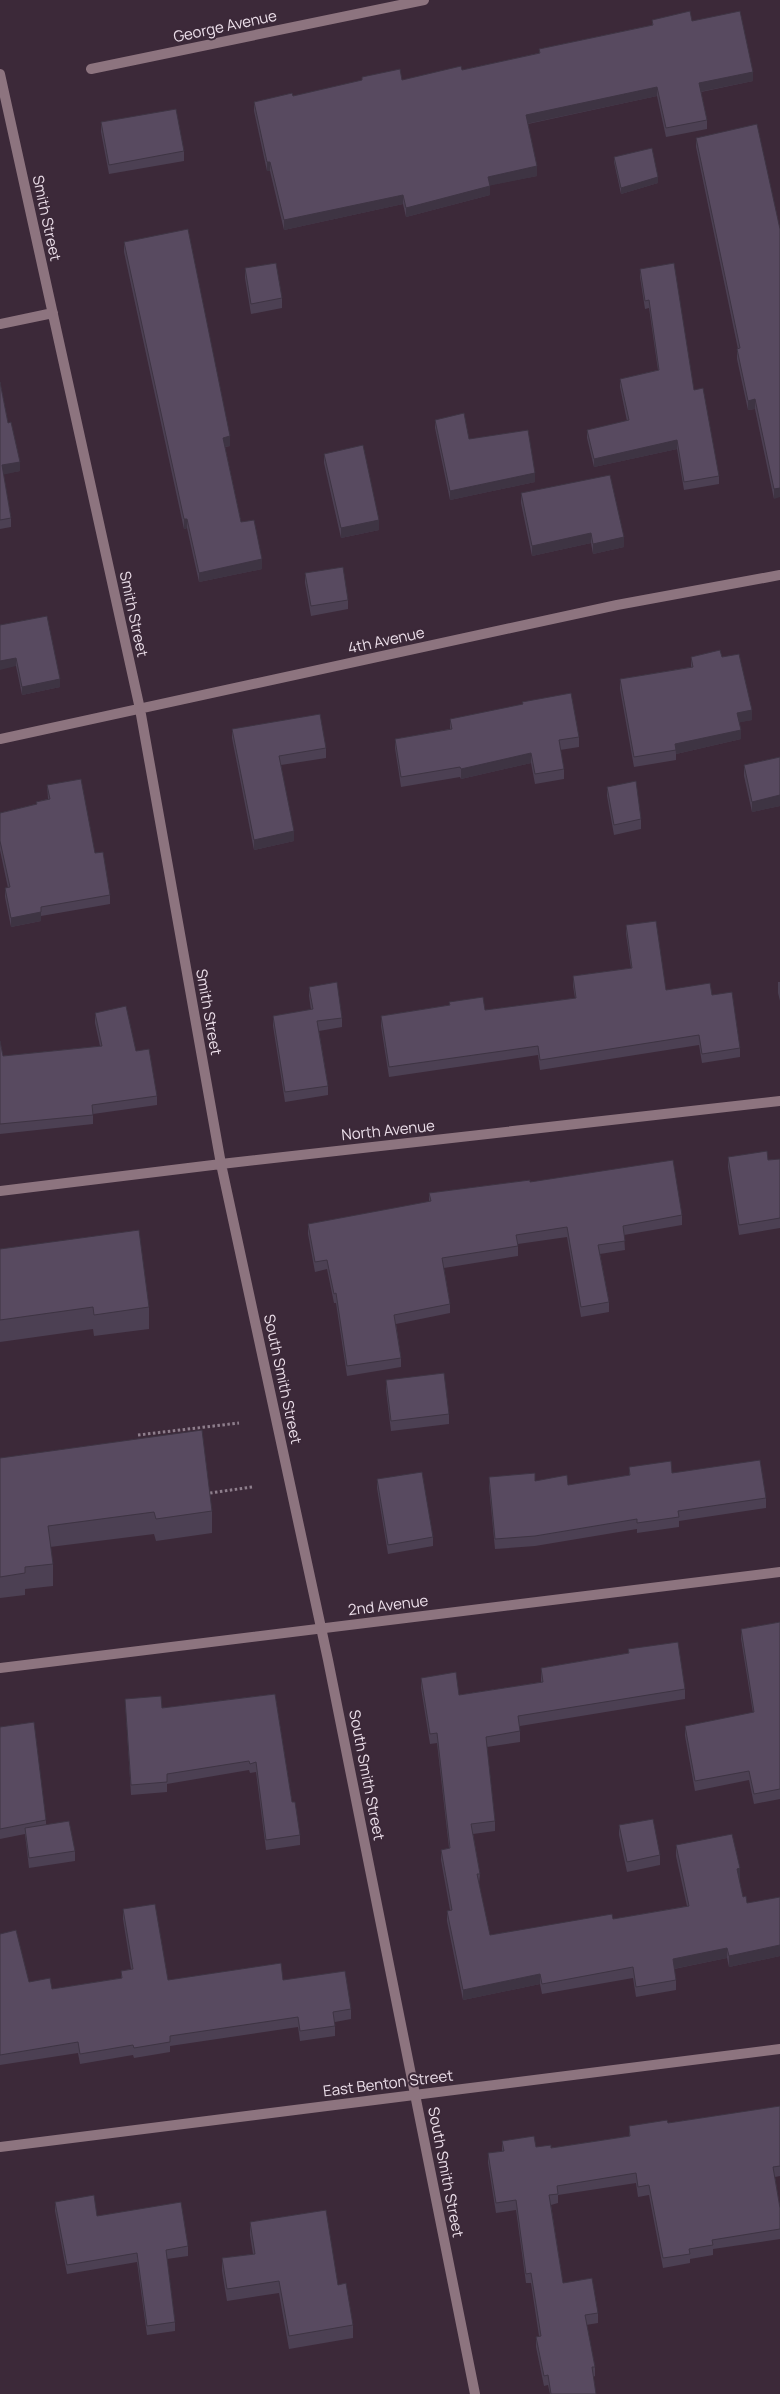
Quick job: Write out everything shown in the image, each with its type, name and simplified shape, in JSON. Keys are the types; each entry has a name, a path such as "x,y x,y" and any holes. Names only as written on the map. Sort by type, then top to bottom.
{"street":[{"name":"George Avenue","path":"90,70 424,0"},
{"name":"Smith Street","path":"0,74 140,709 221,1164"},
{"path":"0,324 53,313"},
{"name":"4th Avenue","path":"0,739 608,607 780,575"},
{"name":"North Avenue","path":"0,1191 221,1164 780,1102"},
{"name":"South Smith Street","path":"221,1164 322,1628 475,2394"},
{"name":"2nd Avenue","path":"0,1668 780,1572"},
{"name":"East Benton Street","path":"0,2147 780,2049"}],"path":[{"path":"138,1435 239,1423"},
{"path":"210,1493 252,1488"}],"building":[{"path":"690,11 692,21 740,11 753,72 699,83 707,120 666,128 657,87 526,115 537,166 488,177 490,186 406,208 403,195 284,220 270,162 267,162 254,102 292,93 293,96 362,80 362,77 400,69 402,80 461,66 462,70 540,53 539,49 653,25 652,20"},
{"path":"176,109 184,151 109,165 101,122"},
{"path":"757,124 780,229 780,488 774,489 755,399 748,401 737,349 740,348 696,138"},
{"path":"652,148 658,177 621,188 614,157"},
{"path":"188,229 230,436 223,438 241,522 254,520 262,559 199,573 187,519 184,519 124,242"},
{"path":"276,263 282,298 251,304 245,268"},
{"path":"674,263 694,390 703,388 719,476 684,482 677,440 594,459 587,430 629,420 620,379 659,370 649,300 645,301 640,269"},
{"path":"0,382 8,423 11,422 20,462 2,465 11,518 0,520"},
{"path":"464,413 469,439 528,430 535,473 450,491 435,420"},
{"path":"363,445 379,520 341,528 324,454"},
{"path":"610,475 624,537 593,544 591,533 532,546 521,493"},
{"path":"343,567 348,600 311,606 305,573"},
{"path":"47,616 60,679 22,687 16,658 0,661 0,625"},
{"path":"720,650 722,657 739,654 752,710 737,713 741,730 675,744 676,750 634,757 620,679 693,667 691,657"},
{"path":"571,693 579,737 559,740 564,769 535,774 531,753 461,769 460,767 401,777 395,739 452,729 450,719"},
{"path":"320,714 326,748 279,756 294,831 254,840 232,729"},
{"path":"780,757 780,795 752,802 744,765"},
{"path":"81,779 95,853 103,852 110,895 41,907 41,912 11,918 5,888 10,887 0,841 0,813 50,799 47,785"},
{"path":"636,781 641,819 614,825 607,787"},
{"path":"656,921 666,990 710,983 712,995 732,992 740,1048 702,1054 699,1035 540,1060 538,1046 389,1067 381,1016 450,1005 449,1002 483,997 485,1010 576,998 573,976 632,968 626,925"},
{"path":"337,982 342,1018 317,1021 328,1086 285,1092 273,1016 313,1009 309,987"},
{"path":"126,1006 136,1051 149,1049 157,1096 92,1105 93,1115 0,1124 0,1041 3,1056 102,1046 95,1013"},
{"path":"767,1151 768,1160 780,1159 780,1218 739,1225 728,1157"},
{"path":"673,1160 682,1215 623,1226 625,1241 598,1245 609,1302 581,1307 567,1227 516,1235 518,1246 442,1258 450,1304 394,1315 401,1358 347,1366 336,1293 334,1294 327,1260 315,1262 308,1224 431,1201 429,1193 530,1180 530,1182"},
{"path":"139,1230 149,1307 94,1315 93,1307 0,1320 0,1249"},
{"path":"444,1373 449,1414 391,1421 386,1380"},
{"path":"202,1430 212,1511 156,1519 154,1512 48,1526 53,1564 25,1567 25,1573 0,1577 0,1458"},
{"path":"760,1460 766,1498 678,1511 679,1517 637,1523 637,1519 535,1536 495,1539 489,1477 535,1473 535,1481 567,1475 568,1485 630,1475 629,1467 671,1461 672,1473"},
{"path":"422,1472 433,1537 388,1545 377,1479"},
{"path":"780,1622 780,1789 754,1794 749,1771 695,1781 685,1726 754,1712 741,1629"},
{"path":"678,1642 685,1689 518,1716 520,1731 486,1737 495,1821 471,1824 480,1874 477,1874 490,1935 612,1914 613,1919 689,1906 676,1845 732,1834 740,1868 737,1869 743,1897 746,1896 747,1903 780,1897 780,1945 729,1956 727,1948 673,1959 676,1980 636,1987 633,1967 542,1984 540,1974 463,1990 447,1911 452,1910 441,1850 450,1848 437,1733 430,1734 421,1678 456,1672 459,1695 543,1682 541,1668 629,1653 628,1649"},
{"path":"275,1694 292,1802 295,1802 300,1835 266,1840 256,1762 250,1764 249,1761 167,1774 167,1782 131,1785 125,1699 161,1696 162,1708"},
{"path":"34,1722 46,1820 0,1829 0,1727"},
{"path":"653,1819 660,1855 627,1862 619,1825"},
{"path":"69,1821 75,1851 29,1858 25,1828"},
{"path":"155,1904 168,1980 281,1963 283,1980 345,1971 351,2009 333,2012 335,2026 300,2031 298,2017 170,2036 170,2042 134,2048 133,2045 80,2054 78,2042 0,2055 0,1934 16,1930 29,1982 50,1978 52,1989 122,1978 121,1971 133,1969 123,1909"},
{"path":"780,2106 780,2166 773,2167 780,2208 780,2229 712,2240 713,2245 689,2249 690,2254 663,2258 649,2185 638,2187 636,2173 557,2186 558,2194 549,2195 563,2283 592,2278 598,2313 585,2315 595,2367 592,2367 596,2394 551,2394 548,2375 544,2376 536,2337 541,2336 531,2273 526,2274 516,2200 496,2203 488,2153 504,2151 502,2141 534,2136 536,2147 551,2145 551,2148 630,2136 629,2126 667,2120 668,2123"},
{"path":"94,2195 97,2216 181,2202 188,2246 166,2250 175,2322 147,2326 137,2253 67,2265 55,2202"},
{"path":"326,2210 338,2285 346,2283 353,2325 289,2336 279,2281 227,2289 222,2258 255,2254 250,2222"}]}
